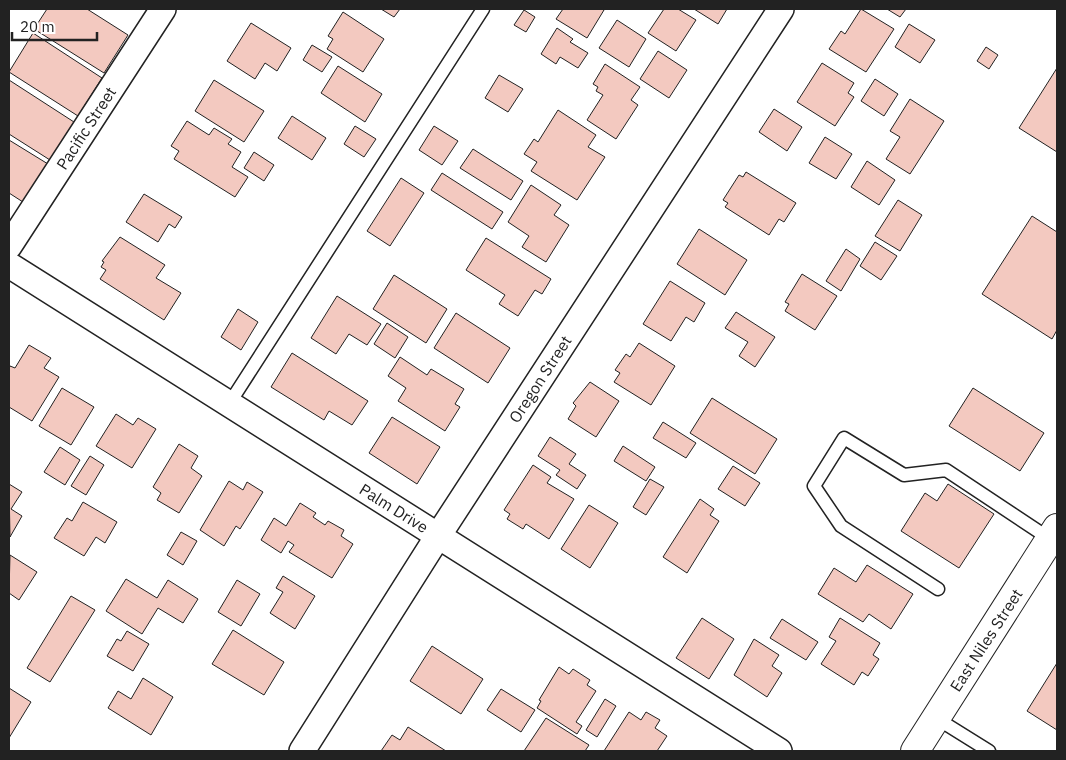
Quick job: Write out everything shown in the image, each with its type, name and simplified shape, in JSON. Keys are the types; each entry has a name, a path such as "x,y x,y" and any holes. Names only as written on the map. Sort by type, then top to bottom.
{"main road":[{"name":"East Niles Street","path":"915,751 1054,534"}],"street":[{"name":"Oregon Street","path":"302,751 438,536 780,9"},
{"name":"Pacific Street","path":"9,246 161,10"},
{"name":"Palm Drive","path":"9,265 779,751"}],"lane":[{"path":"229,404 482,9"},
{"path":"938,589 840,526 814,486 844,438 904,475 946,470 1054,534"},
{"path":"936,718 989,751"}],"building":[{"path":"47,9 87,9 128,35 104,73 34,29"},
{"path":"381,9 400,9 394,17"},
{"path":"563,9 604,10 587,38 556,19"},
{"path":"664,9 678,9 696,20 676,51 648,33"},
{"path":"694,9 727,9 718,24"},
{"path":"861,9 894,29 866,72 829,49 841,31 845,34"},
{"path":"887,9 906,9 900,17"},
{"path":"524,10 535,17 526,32 514,25"},
{"path":"343,12 384,39 363,72 327,49 333,39 328,36"},
{"path":"617,20 646,39 629,67 599,48"},
{"path":"251,23 291,48 277,71 265,63 255,79 227,61"},
{"path":"909,24 935,40 920,63 895,47"},
{"path":"557,28 573,39 570,42 588,53 578,68 560,57 556,64 541,54"},
{"path":"33,33 102,78 78,116 9,72"},
{"path":"312,45 332,57 322,72 303,60"},
{"path":"986,47 998,55 989,69 977,61"},
{"path":"658,51 687,70 669,98 640,79"},
{"path":"822,63 854,83 848,93 854,97 835,126 797,102"},
{"path":"605,64 640,87 631,100 638,105 616,139 587,120 603,95 596,91 598,87 593,84"},
{"path":"338,66 382,94 365,122 321,93"},
{"path":"1057,68 1057,152 1019,128"},
{"path":"499,75 523,89 508,112 485,98"},
{"path":"875,79 898,94 884,116 861,101"},
{"path":"9,80 74,122 50,160 9,134"},
{"path":"214,80 264,111 244,142 195,111"},
{"path":"910,99 944,121 910,174 886,159 900,137 890,131"},
{"path":"774,109 802,127 787,151 759,132"},
{"path":"558,110 596,135 588,147 605,157 577,200 531,171 537,162 524,154 534,139 538,142"},
{"path":"292,116 326,138 312,160 278,138"},
{"path":"187,121 209,135 214,128 232,139 228,144 241,152 232,167 248,177 235,197 174,159 179,151 171,146"},
{"path":"355,126 376,139 364,157 344,144"},
{"path":"434,126 458,141 442,165 419,150"},
{"path":"825,137 852,154 836,179 809,163"},
{"path":"9,140 48,164 23,202 9,193"},
{"path":"473,149 523,181 511,200 460,168"},
{"path":"254,152 274,165 264,181 244,168"},
{"path":"867,161 895,180 879,205 851,187"},
{"path":"746,172 796,203 784,222 779,219 769,235 725,207 728,203 723,200 739,175 743,177"},
{"path":"442,173 503,212 492,229 431,190"},
{"path":"401,178 424,193 390,246 367,231"},
{"path":"531,185 561,205 554,215 569,225 546,262 522,247 529,236 508,222"},
{"path":"144,194 182,217 175,228 169,224 158,242 126,222"},
{"path":"898,200 922,215 900,251 875,236"},
{"path":"1032,216 1057,232 1057,330 1052,339 982,294"},
{"path":"699,229 747,260 725,295 677,264"},
{"path":"120,237 165,265 156,278 181,293 164,320 100,279 106,270 101,267 104,262 102,261"},
{"path":"486,238 551,279 542,294 535,290 518,316 499,304 505,295 466,270"},
{"path":"875,242 897,256 881,280 860,266"},
{"path":"846,249 860,259 841,291 826,281"},
{"path":"802,274 837,296 815,330 785,311 789,304 785,302"},
{"path":"394,275 447,309 426,343 373,309"},
{"path":"670,281 705,303 694,322 686,317 671,341 643,324"},
{"path":"337,296 381,324 367,345 349,334 336,354 311,338"},
{"path":"238,309 258,322 241,350 221,337"},
{"path":"736,312 775,337 755,367 739,356 748,342 725,328"},
{"path":"456,313 510,348 488,383 434,348"},
{"path":"387,323 408,337 395,358 374,344"},
{"path":"639,343 675,366 651,405 614,382 620,373 615,370 626,354 630,357"},
{"path":"29,345 51,358 44,368 59,377 32,421 9,407 9,369 10,366 15,368"},
{"path":"292,353 368,401 352,425 329,411 324,420 271,387"},
{"path":"400,357 427,375 431,369 464,389 455,404 460,407 445,431 398,401 406,388 388,376"},
{"path":"590,382 619,401 596,437 568,419 576,406 573,403"},
{"path":"62,388 94,407 71,445 39,426"},
{"path":"973,388 1044,433 1020,471 949,426"},
{"path":"712,398 777,439 755,474 690,433"},
{"path":"116,414 133,425 138,418 156,429 132,468 96,446"},
{"path":"392,417 440,447 417,484 369,453"},
{"path":"663,422 696,443 686,458 653,438"},
{"path":"550,437 576,454 569,464 586,475 577,489 556,475 560,470 538,456"},
{"path":"179,444 198,456 191,468 202,476 179,513 157,500 161,493 153,487"},
{"path":"623,446 655,467 646,481 614,461"},
{"path":"60,447 80,460 65,485 44,472"},
{"path":"90,456 104,465 86,495 71,486"},
{"path":"533,465 551,477 547,483 574,499 549,539 526,524 523,529 507,519 510,514 504,510"},
{"path":"733,466 760,483 745,506 718,489"},
{"path":"650,479 664,487 646,515 633,507"},
{"path":"229,481 243,490 247,482 263,492 240,529 236,526 224,546 200,530"},
{"path":"9,484 22,492 11,509 22,516 10,537"},
{"path":"948,484 994,514 959,568 901,531 925,493 937,501"},
{"path":"700,499 714,509 710,515 719,521 687,573 663,557"},
{"path":"83,502 117,522 105,543 96,537 84,556 54,538 67,518 72,521"},
{"path":"300,503 316,513 313,517 325,525 328,521 344,530 341,536 353,544 332,578 289,552 294,545 288,541 281,553 261,540 274,518 286,526"},
{"path":"589,505 618,523 590,568 561,549"},
{"path":"181,532 197,541 183,565 167,555"},
{"path":"10,555 37,572 19,600 9,593"},
{"path":"867,565 913,594 891,629 869,614 863,622 818,594 834,568 856,582"},
{"path":"283,576 315,596 295,629 270,613 283,592 276,588"},
{"path":"126,579 157,598 168,580 198,599 183,623 158,608 142,634 106,611"},
{"path":"237,580 260,594 241,626 218,612"},
{"path":"71,596 95,610 50,682 27,668"},
{"path":"702,618 734,639 709,679 676,658"},
{"path":"840,618 880,643 873,655 879,659 868,676 862,672 854,685 821,664 836,641 829,637"},
{"path":"782,619 818,642 806,660 770,638"},
{"path":"233,630 284,662 264,695 212,664"},
{"path":"127,631 149,644 133,671 107,656 117,639 121,641"},
{"path":"754,639 779,655 772,666 782,673 767,697 734,675"},
{"path":"432,646 483,679 461,714 410,681"},
{"path":"1057,663 1057,730 1027,711"},
{"path":"559,667 569,674 573,669 590,680 587,685 596,691 576,722 582,726 577,734 537,708 541,701 539,700"},
{"path":"143,678 173,697 151,735 108,708 118,691 131,699"},
{"path":"9,688 31,702 9,738"},
{"path":"501,689 535,710 521,732 487,710"},
{"path":"605,699 616,706 597,737 586,730"},
{"path":"629,712 641,720 646,712 660,720 655,728 667,736 657,751 604,751"},
{"path":"546,718 589,745 585,751 524,751"},
{"path":"408,727 446,751 381,751 392,735 400,740"}]}
